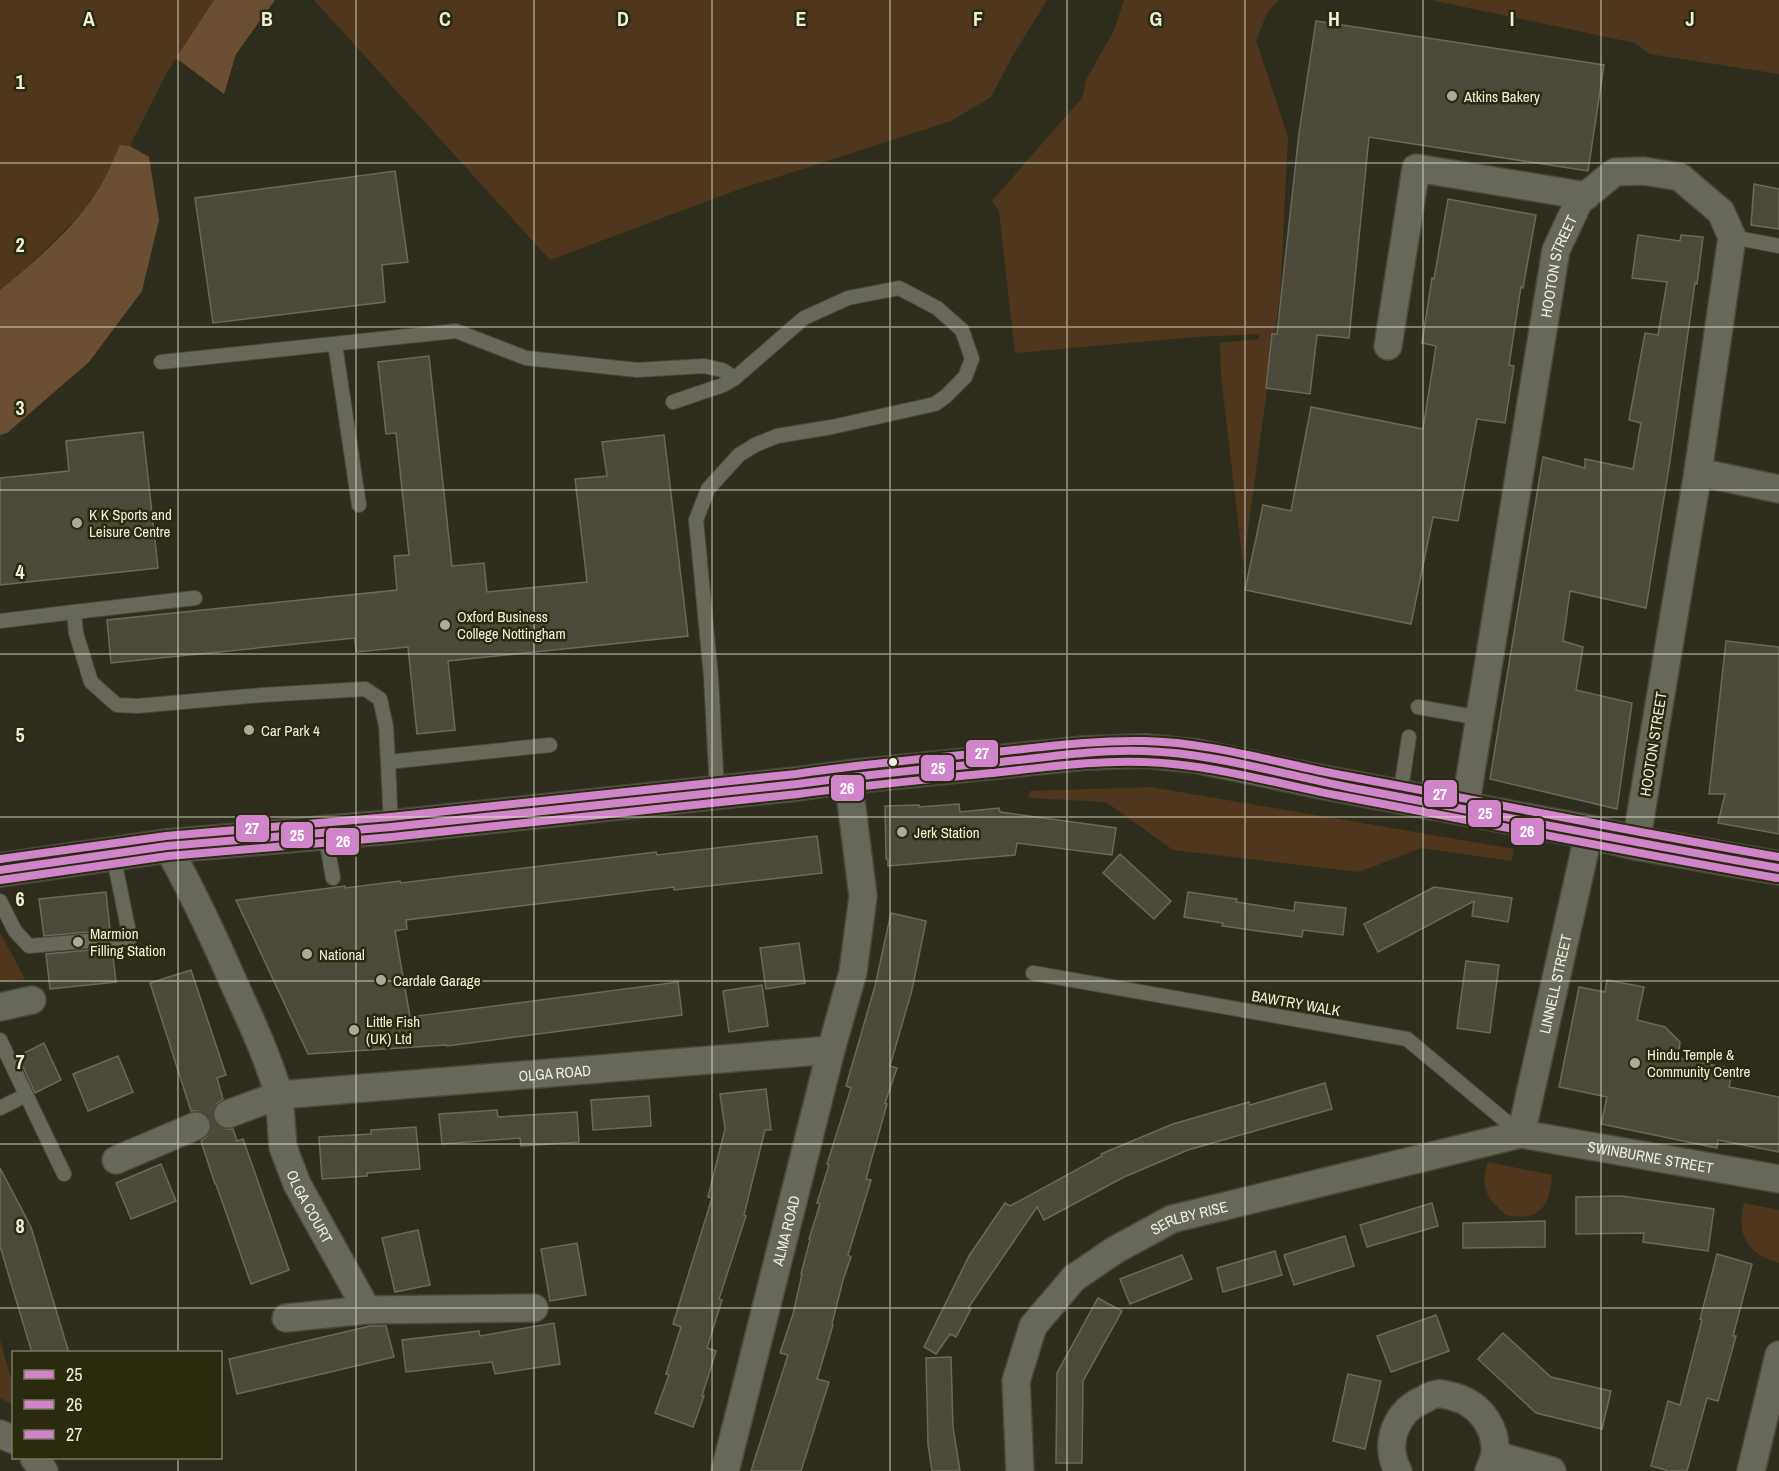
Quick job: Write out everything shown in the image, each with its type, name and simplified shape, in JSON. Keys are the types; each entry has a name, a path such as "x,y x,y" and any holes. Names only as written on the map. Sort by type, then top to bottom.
{"main road":[{"path":"0,870 167,846 391,827 1085,753 1145,751 1196,756 1636,843 1779,868"}],"street":[{"path":"1388,346 1416,168 1586,196"},
{"name":"HOOTON STREET","path":"1465,808 1556,250 1579,201 1615,172 1644,171 1680,177 1721,212 1732,237 1698,472 1636,843"},
{"path":"1698,472 1779,489"},
{"name":"ALMA ROAD","path":"725,1471 831,1050 853,972 863,896 848,777"},
{"name":"LINNELL STREET","path":"1521,1134 1589,832"},
{"path":"167,846 185,877 271,1065 279,1095"},
{"path":"0,1007 32,1000"},
{"name":"OLGA ROAD","path":"228,1114 279,1095 831,1050"},
{"name":"OLGA COURT","path":"279,1095 283,1147 297,1184 367,1310"},
{"path":"116,1160 196,1126"},
{"name":"SWINBURNE STREET","path":"1521,1134 1779,1179"},
{"name":"SERLBY RISE","path":"1020,1471 1016,1381 1033,1326 1074,1278 1115,1250 1172,1219 1521,1134"},
{"path":"286,1318 367,1310 534,1308"},
{"path":"1751,1471 1779,1355"},
{"path":"1398,1471 1393,1462 1391,1439 1400,1418 1417,1402 1438,1394 1462,1398 1481,1411 1493,1432 1492,1463 1552,1471"},
{"path":"34,1459 44,1471"}],"lane":[{"path":"1732,237 1779,246"},
{"path":"673,402 723,385 735,378 804,318 848,298 899,288 937,308 962,330 972,359 965,377 946,396 934,404 832,427 777,436 739,455 708,489 696,520 711,677 717,791"},
{"path":"161,362 456,331 526,358 637,370 704,366 722,370 735,378"},
{"path":"335,344 359,505"},
{"path":"0,621 195,598"},
{"path":"74,612 76,633 91,682 117,705 137,706 365,689 380,699 386,726 391,827"},
{"path":"1418,707 1480,718"},
{"path":"1400,796 1409,737"},
{"path":"388,762 550,745"},
{"path":"325,833 333,878"},
{"path":"0,901 15,931 29,946 130,938 113,854"},
{"name":"BAWTRY WALK","path":"1032,973 1407,1039 1521,1134"},
{"path":"0,1040 64,1174"},
{"path":"0,1108 26,1095"}],"shaded area":[{"path":"0,0 214,0 167,72 111,183 22,273 0,290"},
{"path":"214,0 275,0 236,54 224,94 176,58"},
{"path":"314,0 1047,0 1012,57 991,97 951,121 737,190 550,260"},
{"path":"1124,0 1279,0 1268,11 1256,40 1288,137 1280,296 1243,565 1221,375 1220,343 1259,339 1259,334 1195,337 1015,353 999,212 992,201 1082,98 1086,80 1114,30"},
{"path":"1431,0 1779,0 1779,74 1649,54 1635,43"},
{"path":"120,145 130,146 149,157 159,220 142,291 89,362 7,433 0,435 0,290 41,255 80,215 100,187"},
{"path":"1151,787 1514,849 1512,861 1421,848 1359,872 1173,850 1106,802 1028,798 1030,791"},
{"path":"0,932 25,979 0,982"},
{"path":"1488,1162 1552,1175 1546,1203 1535,1214 1518,1217 1506,1215 1486,1192 1485,1179"},
{"path":"1744,1203 1779,1210 1779,1263 1759,1254 1746,1242 1742,1225"},
{"path":"0,1340 12,1382 12,1404 0,1398"}],"building":[{"name":"Atkins Bakery","path":"1316,21 1604,65 1588,171 1369,137 1349,338 1317,335 1310,394 1266,388 1272,334 1277,334 1299,133"},
{"path":"395,171 408,262 382,265 385,302 213,323 195,198"},
{"path":"1754,184 1779,189 1779,229 1751,225"},
{"path":"1448,199 1536,215 1523,288 1521,287 1509,365 1514,366 1505,423 1477,419 1458,521 1433,517 1411,624 1245,590 1263,505 1291,511 1311,407 1423,429 1436,346 1422,343"},
{"path":"1638,235 1680,241 1681,235 1703,237 1646,608 1570,591 1563,641 1583,647 1576,690 1632,703 1617,809 1490,779 1543,457 1585,468 1585,459 1633,469 1641,423 1629,420 1645,333 1658,335 1667,282 1632,278"},
{"path":"429,356 452,566 484,563 487,592 587,582 575,479 607,476 602,442 664,435 688,636 448,661 455,730 417,734 408,647 356,652 355,638 111,663 107,620 397,590 394,556 409,555 396,433 386,434 378,362"},
{"name":"K K Sports and Leisure Centre","path":"143,432 158,568 0,585 0,478 69,471 66,441"},
{"path":"1726,641 1779,647 1779,834 1718,823 1725,794 1709,794"},
{"path":"959,804 960,812 999,808 1000,812 1116,828 1112,855 1017,843 1015,855 888,866 885,806 919,805 919,807"},
{"path":"817,836 822,873 674,890 674,887 406,920 407,929 395,931 410,1017 678,982 682,1015 447,1046 308,1054 236,900 345,886 345,888 400,881 401,883 656,852 657,855"},
{"path":"1120,854 1171,901 1154,919 1103,873"},
{"path":"1434,887 1512,898 1508,922 1472,916 1474,901 1378,952 1364,924"},
{"path":"106,892 110,930 44,936 39,899"},
{"path":"1188,892 1294,911 1295,902 1346,908 1343,935 1303,930 1302,937 1222,926 1223,923 1184,917"},
{"path":"891,913 926,921 912,990 890,1066 897,1068 885,1103 887,1104 866,1179 871,1180 848,1255 851,1257 817,1379 829,1382 801,1471 751,1471 788,1355 780,1353 793,1314 809,1239 820,1204 817,1203 829,1165 827,1164 851,1088 846,1086 875,986"},
{"path":"799,943 805,983 766,989 760,948"},
{"path":"112,948 116,982 50,989 46,954"},
{"path":"1466,961 1499,965 1490,1033 1457,1028"},
{"path":"191,970 226,1075 217,1078 223,1099 216,1104 212,1112 213,1119 218,1126 233,1129 237,1141 243,1139 289,1270 251,1284 201,1141 209,1135 212,1127 211,1120 205,1113 191,1111 150,983"},
{"name":"Hindu Temple & Community Centre","path":"1607,980 1644,987 1637,1020 1665,1027 1680,1042 1678,1058 1733,1069 1729,1087 1779,1097 1779,1152 1718,1140 1717,1148 1601,1124 1607,1097 1559,1087 1579,987 1605,992"},
{"path":"762,985 768,1026 729,1032 723,991"},
{"path":"44,1043 61,1080 35,1093 18,1056"},
{"path":"118,1056 133,1092 88,1111 73,1074"},
{"path":"1325,1083 1332,1109 1188,1150 1124,1177 1044,1220 1037,1207 968,1308 971,1309 956,1337 950,1334 936,1354 924,1347 969,1256 1005,1203 1010,1206 1102,1156 1101,1154 1173,1124"},
{"path":"766,1089 771,1130 765,1130 744,1215 746,1216 719,1299 722,1300 707,1348 716,1351 693,1427 655,1413 669,1375 666,1374 681,1327 673,1324 712,1198 708,1197 725,1129 720,1094"},
{"path":"649,1096 651,1126 593,1130 591,1100"},
{"path":"497,1110 498,1117 577,1112 579,1142 521,1146 520,1138 442,1144 439,1114"},
{"path":"416,1127 420,1169 322,1179 319,1137 371,1134 371,1130"},
{"path":"161,1164 176,1201 131,1219 116,1183"},
{"path":"0,1168 31,1227 68,1351 31,1351 0,1246"},
{"path":"1621,1196 1714,1209 1708,1251 1643,1242 1644,1233 1576,1234 1576,1197"},
{"path":"1432,1203 1438,1226 1367,1247 1360,1225"},
{"path":"1545,1221 1545,1247 1463,1248 1463,1223"},
{"path":"418,1230 430,1285 395,1292 382,1238"},
{"path":"1345,1236 1354,1266 1294,1285 1284,1255"},
{"path":"577,1243 586,1295 550,1301 541,1249"},
{"path":"1275,1251 1282,1275 1223,1292 1217,1268"},
{"path":"1717,1254 1752,1264 1733,1336 1736,1336 1718,1401 1707,1398 1687,1471 1669,1471 1651,1466 1668,1401 1680,1405"},
{"path":"1182,1255 1192,1279 1130,1304 1120,1279"},
{"path":"1098,1298 1122,1311 1083,1381 1082,1463 1056,1463 1057,1373"},
{"path":"1436,1315 1449,1351 1391,1372 1377,1336"},
{"path":"554,1323 560,1364 495,1374 492,1362 406,1372 402,1340 479,1331 480,1336"},
{"path":"370,1326 386,1326 394,1357 237,1394 229,1359"},
{"path":"1503,1333 1551,1377 1611,1391 1602,1429 1536,1413 1478,1359"},
{"path":"951,1357 953,1427 960,1471 932,1471 928,1444 926,1358"},
{"path":"1348,1374 1381,1381 1365,1449 1333,1441"}],"tunnel":[{"path":"196,1126 228,1114"}],"transit line":[{"name":"27","path":"0,859 166,836 390,817 846,767 1069,744 1125,741 1168,742 1218,749 1341,775 1779,857"},
{"name":"25","path":"0,870 167,846 391,827 1109,751 1170,753 1221,760 1347,787 1779,868"},
{"name":"26","path":"1,880 168,856 392,837 1055,766 1127,762 1170,764 1220,771 1615,849 1777,878"}],"place":[{"name":"Atkins Bakery","path":"1452,96"},
{"name":"K K Sports and Leisure Centre","path":"77,523"},
{"name":"Oxford Business College Nottingham","path":"445,625"},
{"name":"Car Park 4","path":"249,730"},
{"name":"Jerk Station","path":"902,832"},
{"name":"Marmion Filling Station","path":"78,942"},
{"name":"National","path":"307,954"},
{"name":"Cardale Garage","path":"381,980"},
{"name":"Little Fish (UK) Ltd","path":"354,1030"},
{"name":"Hindu Temple & Community Centre","path":"1635,1063"}]}
